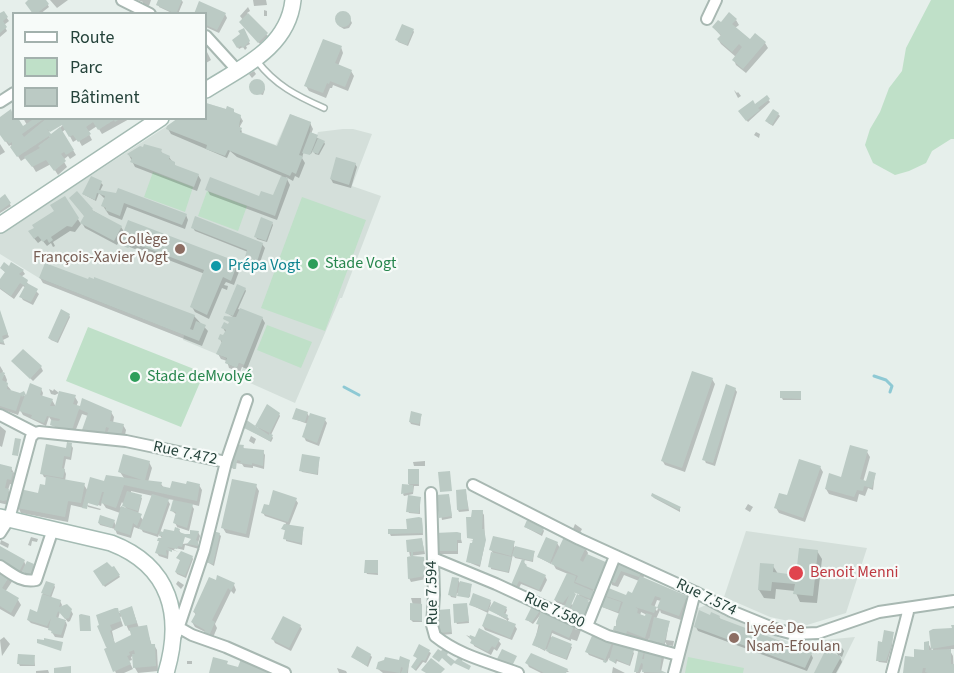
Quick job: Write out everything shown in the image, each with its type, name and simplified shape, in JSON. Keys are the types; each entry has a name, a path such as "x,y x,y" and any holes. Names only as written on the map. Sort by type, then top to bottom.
{"main road":[{"path":"207,89 255,60 279,38 286,27 293,0"},
{"path":"0,225 158,120"},
{"path":"5,518 111,543 128,549 144,562 155,574 168,595 173,618 176,634 166,673"}],"street":[{"path":"707,19 716,0"},
{"path":"127,2 146,12"},
{"path":"207,37 237,70"},
{"path":"226,462 247,400"},
{"name":"Rue 7.472","path":"0,415 35,433 126,441 226,462 204,551 176,634"},
{"path":"0,533 31,437 35,433"},
{"name":"Rue 7.574","path":"472,485 747,618 794,634 818,633 871,614 954,601"},
{"name":"Rue 7.594","path":"431,493 432,625 435,636 446,645 470,657 518,673"},
{"path":"0,566 20,579 29,582 36,580 53,529"},
{"path":"587,626 615,556"},
{"name":"Rue 7.580","path":"433,558 622,641 678,655"},
{"path":"674,673 695,592"},
{"path":"892,673 909,608"},
{"path":"176,634 192,635 226,647 285,673"}],"lane":[{"path":"255,60 268,76 286,90 324,108"}],"shaded area":[{"name":"Collège François-Xavier Vogt","path":"207,103 234,109 241,121 239,126 242,128 241,132 276,145 290,114 311,122 310,132 317,135 318,132 343,129 372,134 352,186 381,196 342,298 340,298 295,403 239,378 244,365 239,363 237,368 225,363 226,358 183,340 184,335 39,278 0,254 0,234 176,120 207,120"},
{"name":"Benoit Menni","path":"746,531 867,548 846,613 807,625 770,617 724,597"},
{"name":"Lycée De Nsam-Efoulan","path":"709,604 725,609 723,615 792,643 855,637 837,673 678,673 696,609"}],"green space":[{"path":"931,0 954,0 954,139 932,151 926,163 895,175 873,163 865,145 889,88 902,71 906,48"},
{"path":"153,172 193,187 185,212 144,197"},
{"path":"207,191 247,206 238,231 198,216"},
{"name":"Stade Vogt","path":"302,197 366,220 325,331 261,308"},
{"path":"267,325 312,342 301,368 257,350"},
{"name":"Stade deMvolyé","path":"88,327 204,373 181,427 66,381"},
{"path":"688,657 744,668 743,673 685,673"}],"building":[{"path":"28,0 46,0 49,4 39,12 32,12 25,3"},
{"path":"158,0 182,0 177,12 156,5"},
{"path":"199,1 226,13 217,30 207,25 207,12 195,12"},
{"path":"4,11 8,17 3,21 7,27 0,33 0,13"},
{"path":"343,11 349,13 351,19 349,25 343,27 337,25 335,19 337,13"},
{"path":"729,12 737,19 732,24 750,39 755,33 766,42 743,69 732,60 742,47 739,44 732,52 717,39 721,35 712,27 718,20 721,22"},
{"path":"248,13 268,33 258,43 239,22"},
{"path":"402,24 414,29 407,45 395,40"},
{"path":"244,28 250,41 243,48 241,46 237,48 232,40 240,34 238,31"},
{"path":"323,39 342,46 335,63 352,70 345,87 330,81 323,93 304,86"},
{"path":"257,79 263,81 265,87 263,93 257,95 251,93 249,87 251,81"},
{"path":"767,95 770,99 746,121 738,111 753,100 755,104"},
{"path":"207,103 226,109 227,106 241,115 240,132 277,146 290,114 311,122 299,155 303,156 296,174 292,172 290,176 228,150 225,156 206,149 207,145 166,129 175,120 207,120"},
{"path":"11,109 12,120 19,120 23,126 32,120 42,120 22,134 24,137 45,120 114,120 98,130 93,122 86,127 91,134 78,142 73,135 69,137 62,125 50,132 46,128 51,134 60,127 74,150 66,155 64,152 61,154 66,161 54,171 46,160 32,167 24,157 40,148 38,146 49,136 17,157 10,147 12,142 9,144 5,142 0,135 0,117"},
{"path":"773,109 779,113 772,125 765,121"},
{"path":"310,132 318,135 310,155 302,153"},
{"path":"318,138 325,141 318,154 312,152"},
{"path":"144,144 162,149 161,152 170,156 169,159 175,162 175,165 199,174 194,187 130,162 132,158 127,154 140,146 143,147"},
{"path":"336,157 356,163 349,185 330,179"},
{"path":"91,176 102,181 99,190 116,193 118,188 187,214 182,225 124,203 120,216 105,210 106,208 101,206 105,196 97,193 95,200 82,194"},
{"path":"281,176 288,178 275,216 205,190 210,177 259,196 261,191 273,195"},
{"path":"77,191 92,210 122,226 114,241 80,223 84,216 69,198"},
{"path":"5,194 11,203 0,211 0,198"},
{"path":"65,196 79,218 72,227 67,226 51,237 53,240 49,243 47,239 43,242 38,236 34,239 28,231 34,228 32,225 54,211 50,205"},
{"path":"195,216 263,243 255,268 243,264 247,250 191,228"},
{"path":"261,217 273,222 266,241 254,237"},
{"name":"Prépa Vogt","path":"128,220 238,262 231,281 223,277 207,315 190,307 204,270 134,243 128,248 123,246 120,241"},
{"path":"4,262 9,266 11,262 24,270 19,274 28,280 27,283 38,289 31,302 19,297 25,286 20,283 11,296 0,288 0,279 5,272 0,268"},
{"path":"45,263 88,279 89,277 94,279 94,277 195,315 190,329 193,330 196,321 206,325 199,341 39,278"},
{"path":"237,284 246,288 233,316 225,313"},
{"path":"240,308 263,317 244,365 239,363 237,368 225,363 227,358 216,354 222,341 218,339 220,334 223,335 226,330 221,328 224,322 228,324 229,322 223,319 224,316 236,317"},
{"path":"61,309 70,314 57,342 48,338"},
{"path":"0,310 8,334 2,336 4,343 0,342"},
{"path":"23,349 42,366 30,379 11,361"},
{"path":"692,371 713,378 682,468 661,461"},
{"path":"0,373 5,373 2,380 8,383 7,389 20,393 24,391 26,395 30,383 42,388 40,395 53,399 50,406 55,406 59,391 76,395 73,404 80,406 82,398 112,411 110,421 124,424 121,435 106,436 109,428 106,427 104,436 82,430 88,413 79,409 71,433 50,425 51,420 59,421 60,419 47,416 44,423 31,418 32,415 19,411 25,395 22,397 21,395 16,411 0,406"},
{"path":"726,384 736,388 713,463 702,460"},
{"path":"780,391 801,391 801,399 780,398"},
{"path":"267,404 280,413 270,433 255,426"},
{"path":"296,408 308,412 305,422 292,419"},
{"path":"411,411 422,414 419,424 409,422"},
{"path":"310,413 326,418 317,443 302,437"},
{"path":"245,419 269,435 269,433 273,435 270,441 242,427"},
{"path":"15,438 21,439 18,456 12,455"},
{"path":"67,442 72,443 70,457 64,456 63,478 40,474 46,444 66,448"},
{"path":"234,444 244,445 243,448 264,450 263,466 240,463 241,461 237,460 236,469 231,468"},
{"path":"850,445 868,450 860,479 866,481 869,471 876,473 872,488 864,486 863,491 857,490 854,497 825,489 829,473 841,477"},
{"path":"123,454 150,461 145,480 162,482 161,486 170,488 172,481 200,484 197,501 124,485 116,508 101,503 104,492 102,492 98,506 88,503 87,509 82,508 90,477 104,481 106,475 142,480 118,472"},
{"path":"302,454 320,457 317,474 299,471"},
{"path":"799,459 821,466 803,518 774,508 779,493 787,495"},
{"path":"0,464 12,467 11,472 13,472 11,480 7,479 5,488 9,489 7,500 3,501 0,500"},
{"path":"408,469 419,469 419,484 408,484"},
{"path":"450,471 452,491 440,492 438,472"},
{"path":"46,476 85,483 81,503 68,501 65,517 17,508 20,489 38,493 40,484 45,485"},
{"path":"232,479 257,484 246,534 221,528"},
{"path":"402,484 413,485 413,492 401,494"},
{"path":"466,489 468,509 457,510 456,490"},
{"path":"273,490 297,498 288,522 261,513 264,504 269,505"},
{"path":"127,491 142,495 138,511 122,506"},
{"path":"652,493 681,507 679,510 651,496"},
{"path":"152,494 169,499 157,534 139,529"},
{"path":"449,494 452,516 439,518 436,495"},
{"path":"408,495 421,497 419,513 406,512"},
{"path":"173,500 193,504 187,528 173,523 176,512 170,511"},
{"path":"121,506 142,514 137,526 133,523 130,535 114,530"},
{"path":"472,510 483,510 482,529 484,529 486,540 480,565 466,562 473,539 467,538 466,517 471,517"},
{"path":"100,515 115,520 112,528 98,523"},
{"path":"422,518 423,533 388,534 388,529 407,529 406,519"},
{"path":"527,520 544,528 541,534 524,527"},
{"path":"284,524 304,527 301,543 283,539 285,530 281,529"},
{"path":"175,527 180,529 179,532 185,534 190,534 190,530 199,531 196,540 198,546 187,544 191,539 185,537 182,547 178,546 177,549 167,547 172,552 166,550 167,556 155,553 158,538 162,538 159,536 160,531 163,532 164,529 174,531"},
{"path":"213,531 220,533 213,564 205,562"},
{"path":"435,533 461,533 461,540 457,540 457,551 435,551"},
{"path":"493,536 515,541 511,556 489,550"},
{"path":"546,537 558,542 550,563 537,557"},
{"path":"564,537 586,547 580,560 583,562 587,554 608,563 597,591 575,582 578,576 551,564"},
{"path":"422,538 424,551 413,552 413,556 424,557 425,576 408,579 407,557 411,556 411,552 407,552 406,540"},
{"path":"0,546 25,560 18,574 0,563"},
{"path":"515,546 535,551 532,561 512,556"},
{"path":"799,548 818,550 813,596 793,594 795,584 772,582 771,591 758,590 760,563 774,564 773,572 796,575"},
{"path":"181,551 193,556 185,576 175,572 180,560 176,558"},
{"path":"491,552 512,557 508,572 488,567"},
{"path":"522,559 525,560 526,566 546,575 539,590 519,581 516,587 511,585"},
{"path":"365,560 378,560 378,573 364,573"},
{"path":"27,561 34,564 30,576 22,571"},
{"path":"107,562 112,567 114,566 120,575 103,586 93,571"},
{"path":"622,562 642,570 639,577 621,571 615,583 608,580 614,565"},
{"path":"0,568 11,574 2,588 19,598 11,613 0,606"},
{"path":"567,573 576,576 574,583 598,593 593,600 573,592 576,594 569,610 564,608 569,595 563,603 554,600"},
{"path":"217,575 235,583 231,591 228,588 212,620 215,622 209,636 203,633 205,630 191,622 196,613 193,612 209,577 216,580"},
{"path":"640,576 687,596 679,616 657,608 661,598 655,596 651,605 657,607 654,613 635,607 638,609 637,613 645,616 646,613 652,615 645,638 627,631 626,634 613,630 623,602 603,595 606,587 626,595 628,591 632,593"},
{"path":"452,577 459,578 456,597 448,595"},
{"path":"46,581 55,584 50,596 41,593"},
{"path":"460,581 472,584 469,598 457,596"},
{"path":"473,593 491,600 487,611 469,605"},
{"path":"42,594 61,600 59,607 67,604 72,609 69,618 65,619 58,611 56,617 66,620 61,635 48,630 51,618 47,626 27,620 30,609 37,612"},
{"path":"577,594 591,603 586,617 570,610"},
{"path":"603,596 621,602 618,612 599,606"},
{"path":"494,601 507,607 504,613 508,615 507,619 488,610"},
{"path":"410,603 422,604 422,621 410,620"},
{"path":"467,603 469,621 454,623 453,604"},
{"path":"533,604 541,609 532,622 525,620"},
{"path":"132,606 137,623 125,626 119,611"},
{"path":"118,608 121,621 110,625 115,643 131,635 129,628 147,625 151,644 155,644 156,666 133,668 134,650 127,656 131,664 113,672 104,649 108,647 97,626 99,625 96,615"},
{"path":"450,609 451,632 438,633 437,610"},
{"path":"542,609 575,624 569,638 552,630 545,650 532,645 540,625 536,624"},
{"path":"699,610 710,615 711,612 720,616 719,618 791,645 792,643 801,646 800,649 812,653 805,668 694,627"},
{"path":"487,613 516,624 510,638 482,626"},
{"path":"79,615 90,616 91,631 80,631"},
{"path":"283,616 301,625 289,648 271,639"},
{"path":"654,617 670,621 664,644 658,642 657,645 649,640"},
{"path":"951,625 954,625 954,645 931,649 929,631 952,628"},
{"path":"479,628 500,639 495,648 492,646 488,652 470,643 472,639 469,638 470,635 475,637"},
{"path":"884,630 894,632 892,643 886,661 876,661 878,641 882,642"},
{"path":"594,631 614,638 605,660 606,663 603,662 604,659 585,652"},
{"path":"552,636 572,644 566,659 546,651"},
{"path":"44,638 63,642 61,651 37,643 37,639 44,640"},
{"path":"929,641 929,650 951,649 951,664 954,664 954,673 928,673 925,672 926,668 923,668 922,673 903,673 905,656 914,657 914,649 924,650 924,642"},
{"path":"614,642 634,650 629,665 616,659 615,663 609,660"},
{"path":"419,644 430,650 425,661 422,660 415,670 411,667 417,658 413,656"},
{"path":"357,646 371,654 367,666 351,657"},
{"path":"639,647 645,648 642,659 644,659 645,649 662,653 660,670 667,673 642,672 643,664 641,663 638,672 634,672"},
{"path":"438,649 441,651 443,649 455,661 458,658 463,659 462,661 471,666 469,670 454,663 451,666 442,658 439,662 432,657"},
{"path":"502,649 517,656 512,666 497,659"},
{"path":"826,649 841,657 832,673 814,673"},
{"path":"531,653 568,669 566,673 544,673 525,663"},
{"path":"18,654 35,655 34,665 17,664"},
{"path":"400,656 410,660 407,673 401,673 403,668 401,667 400,673 376,669 378,662 384,660 385,657 399,660"},
{"path":"213,657 228,661 227,664 238,667 241,659 252,665 271,670 270,673 209,673"},
{"path":"431,658 445,669 441,673 426,673 421,670"},
{"path":"71,666 71,673 54,673 54,668"}],"waterway":[{"path":"874,376 886,380 892,386 890,392"},
{"path":"344,387 359,395"}],"place":[{"name":"Collège François-Xavier Vogt","path":"180,249"},
{"name":"Stade Vogt","path":"313,264"},
{"name":"Prépa Vogt","path":"216,266"},
{"name":"Stade deMvolyé","path":"135,377"},
{"name":"Benoit Menni","path":"796,573"},
{"name":"Lycée De Nsam-Efoulan","path":"734,638"}]}
